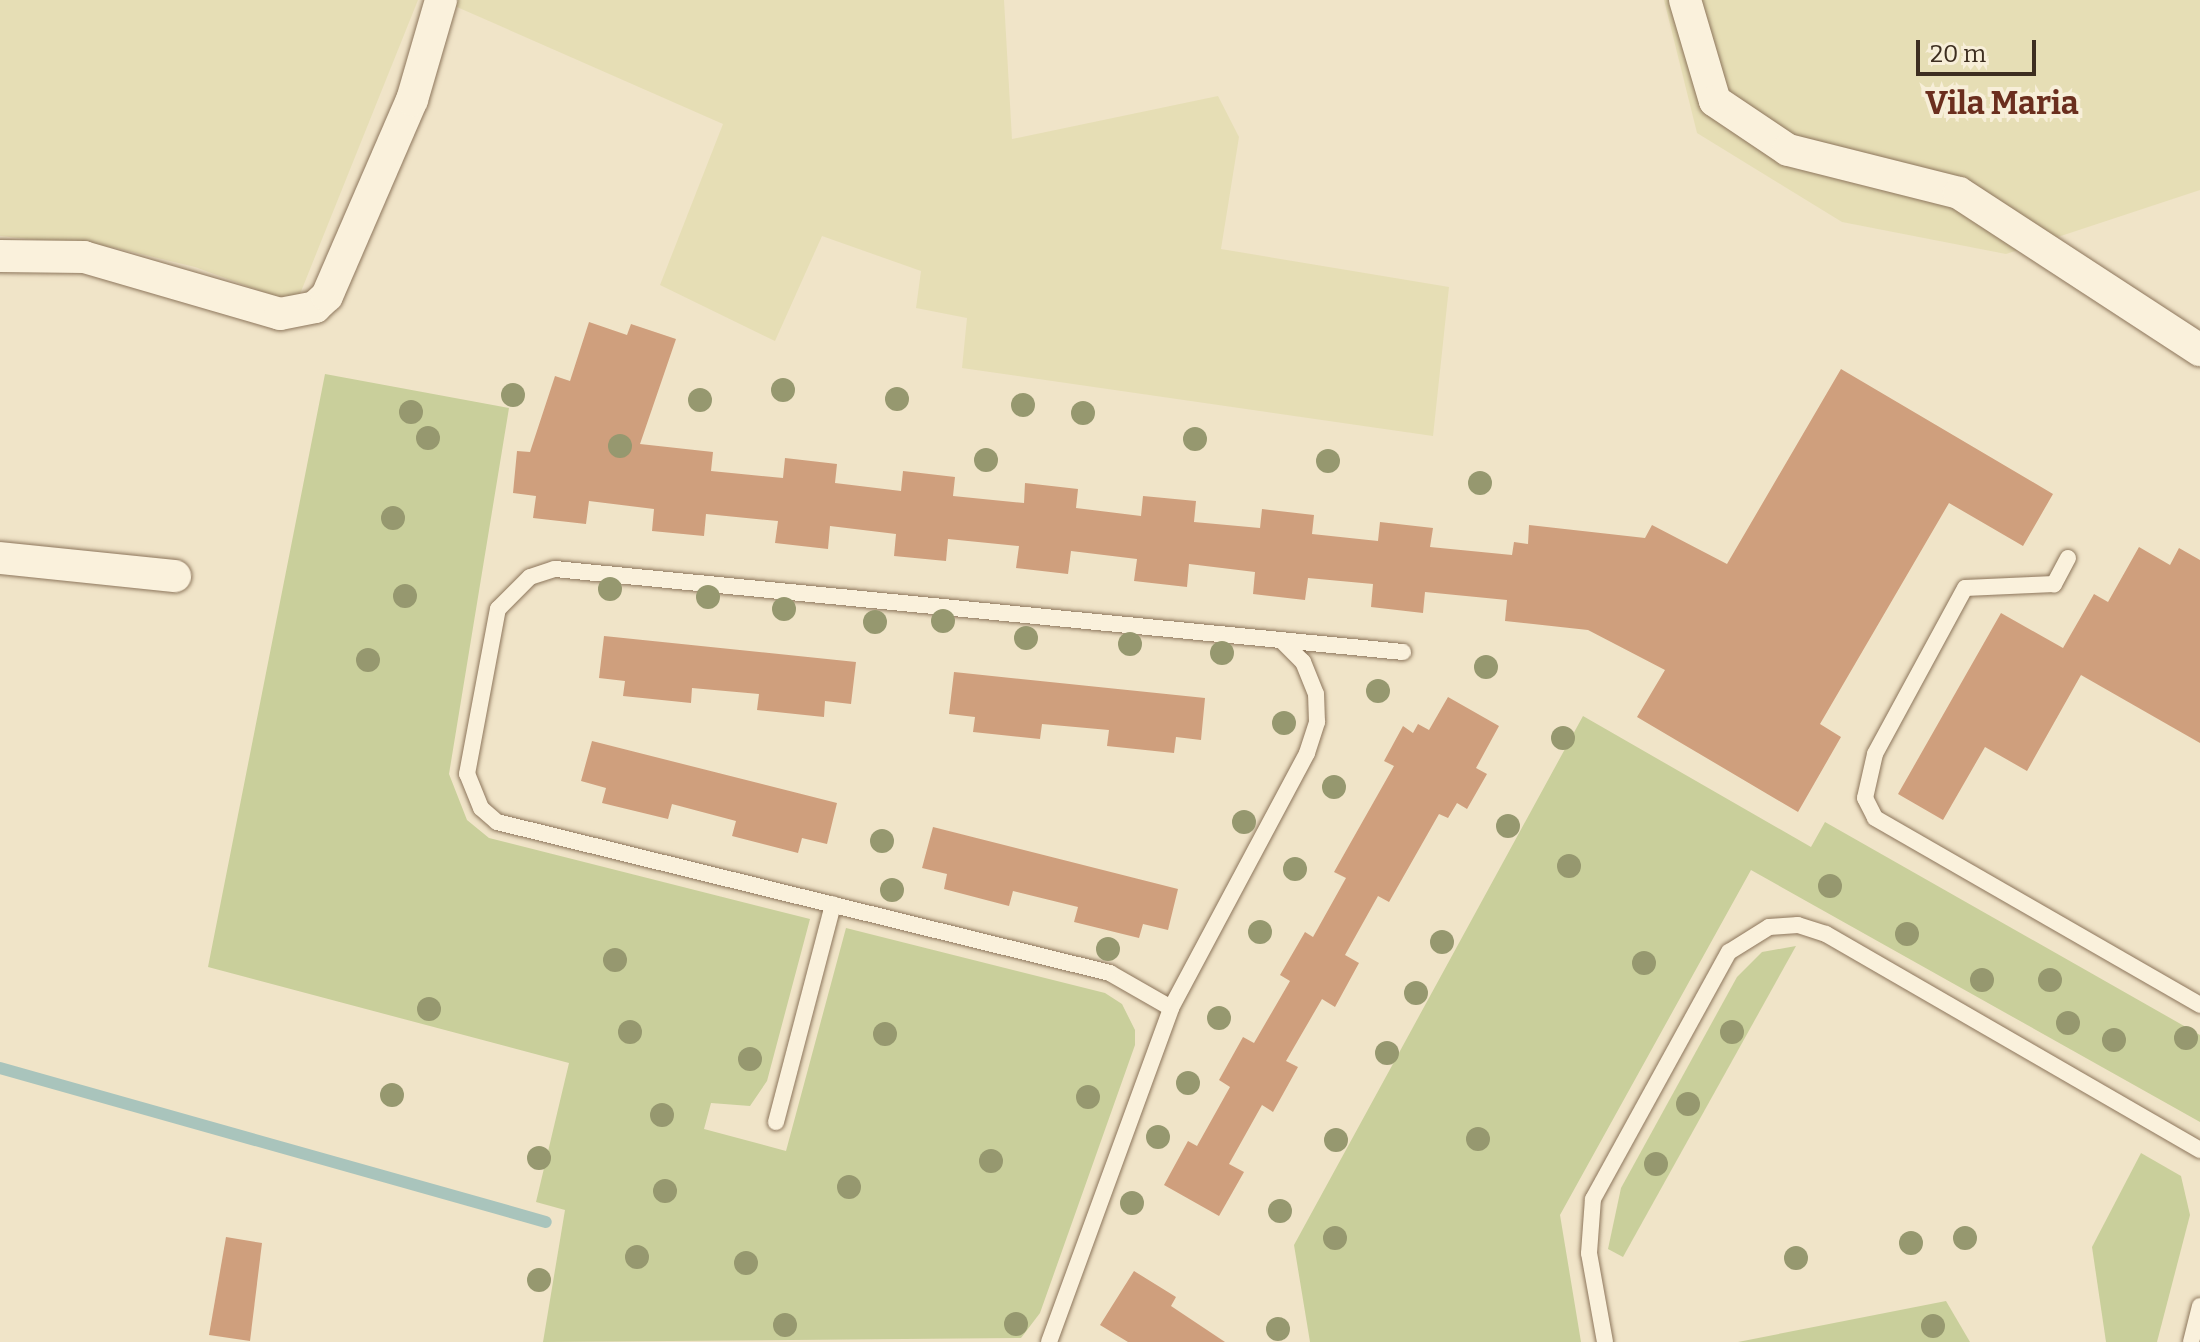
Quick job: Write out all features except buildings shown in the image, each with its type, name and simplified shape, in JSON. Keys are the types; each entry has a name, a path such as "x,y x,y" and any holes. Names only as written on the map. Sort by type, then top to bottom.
{"street":[{"path":"0,256 84,257 280,314 315,307 327,296 412,100 441,0"},
{"path":"1685,0 1715,101 1788,150 1959,193 2200,350"},
{"path":"0,558 175,576"}],"lane":[{"path":"2068,558 2054,584 1965,588 1875,754 1865,798 1875,818 2200,1005"},
{"path":"1171,1008 1110,973 497,822 481,808 467,774 490,632 513,590 555,569 584,570 1403,652"},
{"path":"1049,1342 1171,1008 1312,737 1316,694 1303,662 1281,640"},
{"path":"776,1122 833,904"},
{"path":"1605,1342 1589,1253 1593,1199 1729,952 1769,927 1798,925 1826,934 2200,1150"},
{"path":"2191,1342 2200,1306"}],"shaded area":[{"path":"0,0 418,0 296,304 195,267 116,248 0,236"},
{"path":"441,0 1004,0 1012,139 1218,96 1239,137 1221,249 1449,287 1433,436 962,368 967,318 916,308 921,271 822,236 775,341 660,285 723,124"},
{"path":"1664,0 2200,0 2200,190 2006,254 1842,222 1697,133"}],"green space":[{"path":"325,374 509,408 449,774 467,820 489,838 810,919 767,1081 750,1106 711,1103 704,1129 786,1151 846,928 1105,993 1122,1004 1135,1030 1135,1045 1040,1313 1021,1338 543,1342 565,1210 536,1202 569,1063 208,967"},
{"path":"1583,716 1811,847 1825,822 2200,1035 2200,1122 1751,870 1560,1215 1581,1342 1310,1342 1294,1245"},
{"path":"1796,946 1623,1257 1608,1249 1621,1188 1737,977 1762,952"},
{"path":"2141,1153 2181,1176 2190,1215 2157,1342 2106,1342 2092,1247"},
{"path":"1946,1301 1970,1342 1738,1342"}],"waterway":[{"path":"0,1068 546,1222"}],"district":[{"name":"Vila Maria","path":"2002,103"}]}
